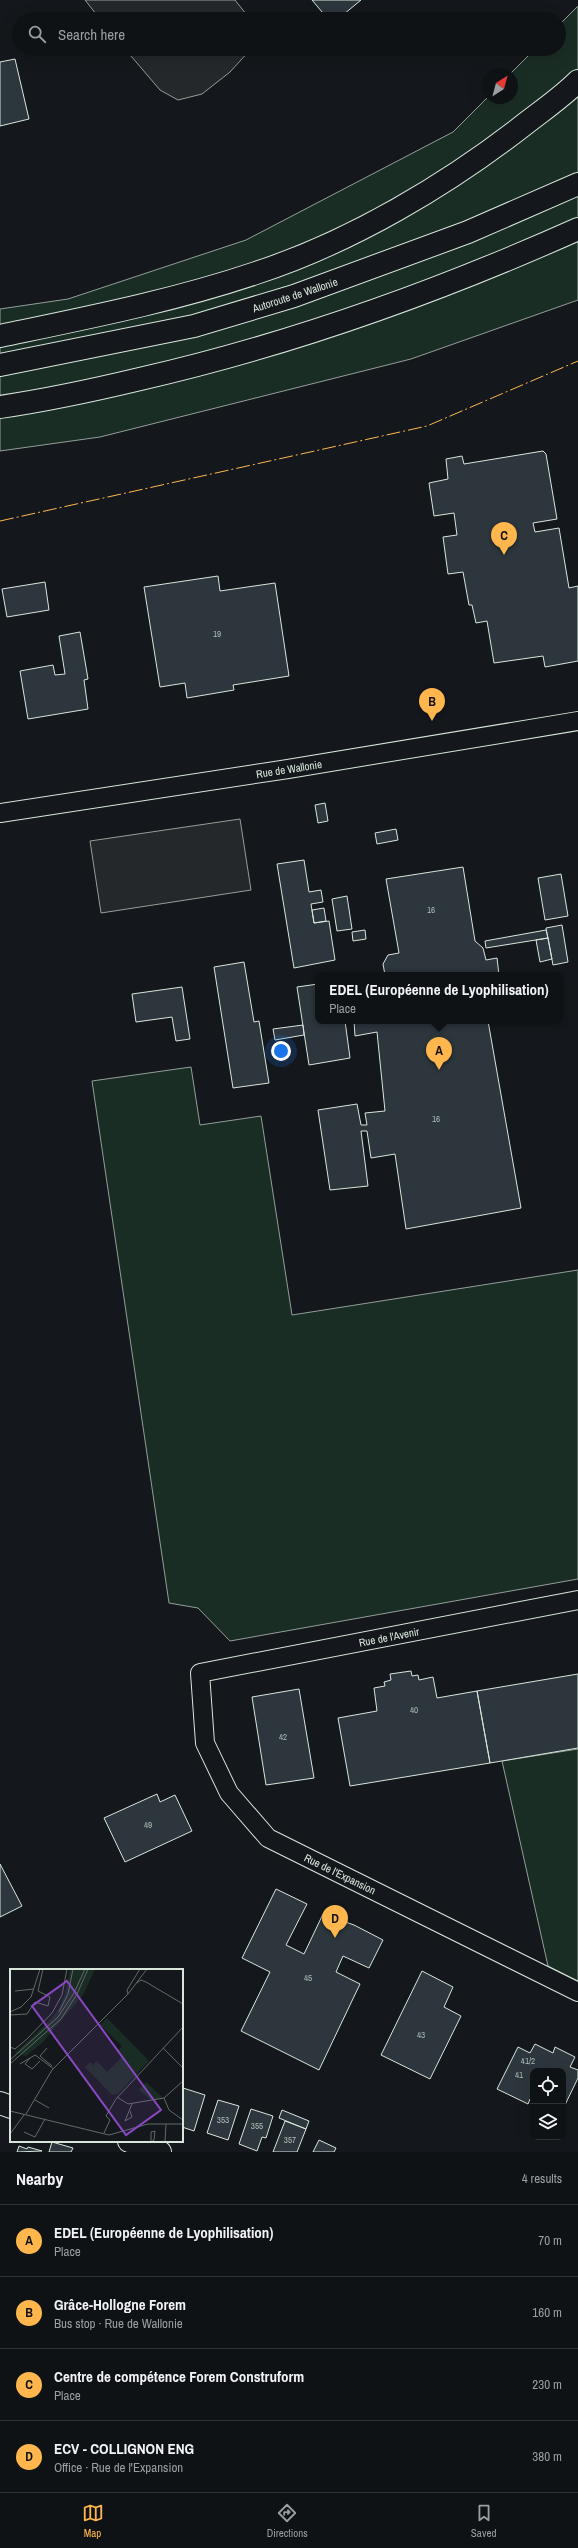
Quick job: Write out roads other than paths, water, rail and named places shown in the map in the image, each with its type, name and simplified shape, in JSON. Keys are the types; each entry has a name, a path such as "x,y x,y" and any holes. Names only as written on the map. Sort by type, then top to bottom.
{"main road":[{"path":"0,336 127,309 257,273 353,233 416,198 484,156 578,81"},
{"name":"Autoroute de Wallonie","path":"0,365 194,326 294,296 468,232 578,184"},
{"path":"0,407 183,369 296,339 392,306 489,269 578,229"},
{"path":"0,2103 10,2107"},
{"path":"132,2142 160,2152"}],"street":[{"name":"Rue de Wallonie","path":"0,813 288,769 578,721"},
{"name":"Rue de l'Avenir","path":"200,1673 578,1600"},
{"name":"Rue de l'Expansion","path":"200,1673 205,1743 229,1793 268,1838 578,1992"}],"place":[{"name":"Centre de compétence Forem Construform","path":"504,555"},
{"name":"Grâce-Hollogne Forem","path":"432,721"},
{"name":"EDEL (Européenne de Lyophilisation)","path":"439,1070"},
{"name":"ECV - COLLIGNON ENG","path":"335,1938"}]}
